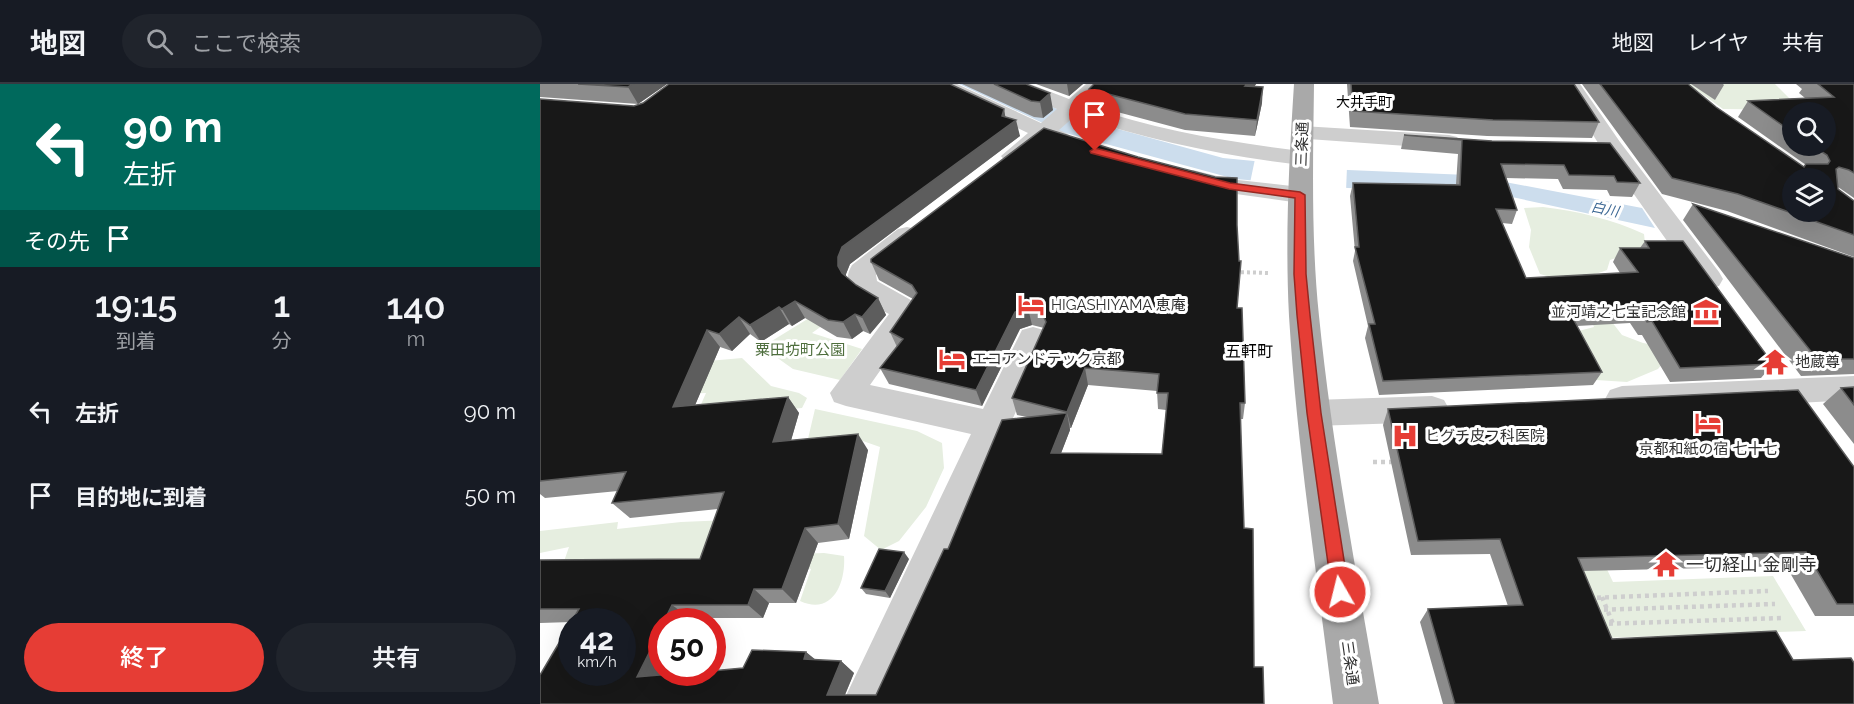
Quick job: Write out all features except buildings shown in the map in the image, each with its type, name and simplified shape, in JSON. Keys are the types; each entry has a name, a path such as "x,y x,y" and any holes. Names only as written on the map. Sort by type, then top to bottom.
{"main road":[{"name":"三条通","path":"1304,84 1300,274 1314,413 1356,704"}],"street":[{"path":"941,84 1058,121 1222,148 1301,176"},
{"path":"1012,84 1058,121 1084,147"},
{"path":"990,173 1058,121 1099,84"},
{"path":"1570,84 1601,147 1668,213 1723,298"},
{"path":"1302,133 1475,144"},
{"path":"1177,173 1229,186 1301,176"},
{"path":"927,220 862,272 863,286 907,311 846,393 993,425"},
{"path":"865,704 1033,338"},
{"path":"1771,363 1812,419"},
{"path":"1597,400 1854,388"},
{"path":"1314,413 1467,408"}],"path":[{"path":"1232,272 1300,274"},
{"path":"1373,462 1403,462"},
{"path":"1586,589 1590,598 1768,591"},
{"path":"1602,597 1613,624"},
{"path":"1594,610 1775,604"},
{"path":"1601,624 1784,618"}],"green space":[{"path":"1688,84 1775,84 1793,102 1782,102 1782,110 1723,109"},
{"path":"1543,207 1581,213 1620,224 1644,234 1645,243 1642,249 1610,260 1607,270 1599,273 1565,278 1540,274 1529,247 1531,230 1524,208"},
{"name":"粟田坊町公園","path":"853,291 862,297 812,333 862,349 840,380 793,369 762,347"},
{"path":"1605,313 1622,335 1643,343 1667,347 1662,364 1658,369 1627,382 1596,380 1571,333 1594,327 1589,314"},
{"path":"742,358 771,386 799,393 807,398 802,408 695,418 706,393 623,397 540,376"},
{"path":"815,409 917,431 942,443 944,468 926,507 899,541 881,550 864,536 880,447 860,440 807,443"},
{"path":"728,520 718,557 824,553 844,556 843,576 835,594 821,604 800,601 811,569 792,563 562,567 569,547 540,553 540,531 618,522 617,529 681,522"},
{"path":"1604,563 1613,582 1773,576 1806,631 1599,638 1568,564"}],"water":[{"name":"白川","path":"959,84 999,84 1078,118 1223,158 1348,170 1468,175 1642,208 1655,228 1498,194 1348,188 1235,179 1062,132"}],"pier":[{"path":"1255,159 1347,167 1346,191 1250,183"}],"place":[{"name":"HIGASHIYAMA 恵庵","path":"1031,305"},
{"name":"並河靖之七宝記念館","path":"1706,312"},
{"name":"エコアンドテック京都","path":"952,359"},
{"name":"地蔵尊","path":"1775,362"},
{"name":"京都和紙の宿 七十七","path":"1708,423"},
{"name":"ヒグチ皮フ科医院","path":"1405,436"},
{"name":"一切経山 金剛寺","path":"1666,564"}],"district":[{"name":"大井手町","path":"1364,102"},
{"name":"五軒町","path":"1249,351"}],"route":[{"path":"1095,151 1229,186 1300,195 1300,274 1304,315 1314,413 1340,592"}]}
